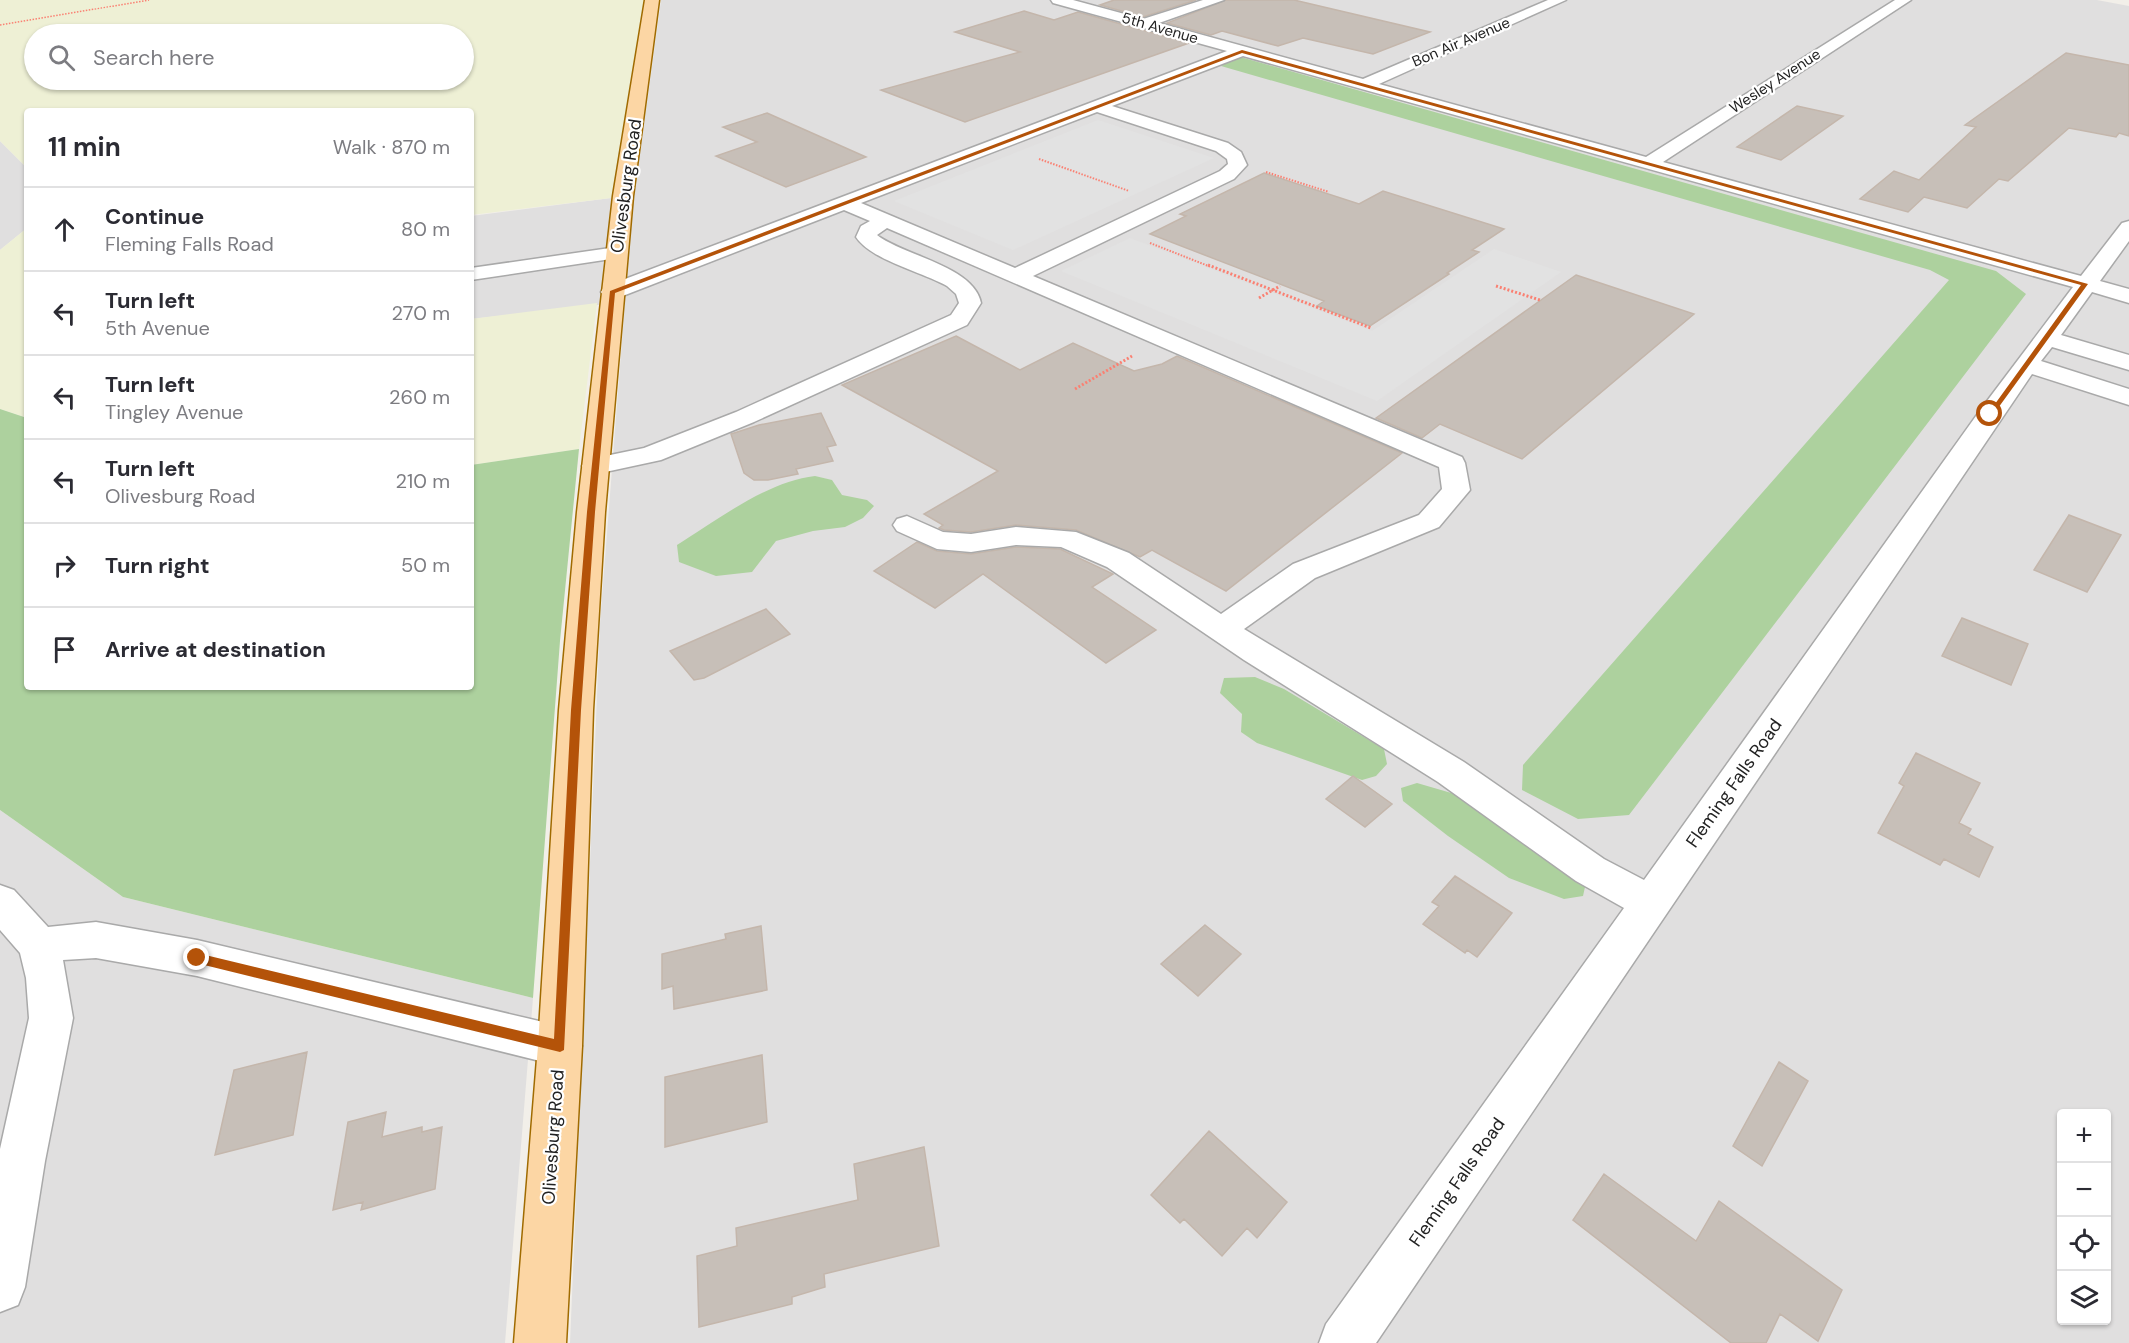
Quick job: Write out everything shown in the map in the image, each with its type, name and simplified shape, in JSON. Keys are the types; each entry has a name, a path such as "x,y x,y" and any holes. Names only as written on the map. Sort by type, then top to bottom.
{"main road":[{"name":"Olivesburg Road","path":"540,1343 560,1046 575,722 596,466 612,292 652,0"}],"street":[{"name":"5th Avenue","path":"1058,0 2129,296"},
{"path":"1143,24 1217,0"},
{"name":"Bon Air Avenue","path":"1363,85 1559,0"},
{"name":"Wesley Avenue","path":"1647,164 1904,0"},
{"path":"612,292 1242,51"},
{"path":"1016,276 1227,175 1238,165 1235,156 1208,142 1097,107"},
{"path":"844,203 1452,463 1456,490 1430,521 1304,570 1222,629"},
{"path":"596,466 652,454 783,402 959,320 969,307 970,299 960,285 883,250 866,237 868,230 886,221"},
{"name":"Fleming Falls Road","path":"1345,1343 1990,414 2129,227"},
{"path":"474,274 617,253"},
{"path":"2037,351 2129,363"},
{"path":"2037,351 2129,397"},
{"path":"907,525 937,540 971,543 1016,536 1066,538 1118,560 1222,629 1451,772 1590,870 1651,903"},
{"path":"0,902 39,945 47,978 51,1018 21,1161 0,1287"},
{"path":"39,945 96,940 197,958 560,1046"}],"path":[{"path":"0,24 149,0"},
{"path":"1039,159 1166,204"},
{"path":"1266,172 1329,192"},
{"path":"1144,241 1371,328"},
{"path":"1259,298 1280,286"},
{"path":"1497,286 1540,300"},
{"path":"1075,389 1162,339"}],"shaded area":[{"path":"661,0 2097,0 2129,6 2129,1343 570,1343 600,623 625,302 474,319 474,216 611,198 620,142 642,140"},
{"path":"1098,120 1214,158 1013,250 894,201"},
{"path":"0,141 24,165 24,230 0,250"},
{"path":"1130,238 1372,331 1494,249 1561,272 1377,401 1061,271"},
{"path":"0,810 123,897 533,998 505,1343 0,1343"}],"green space":[{"path":"0,0 644,0 611,198 474,215 474,108 24,108 24,165 0,141"},
{"path":"1235,58 1244,58 1996,271 2026,294 1629,815 1578,819 1522,790 1523,765 1949,280 1930,270 1221,66"},
{"path":"24,230 24,417 0,409 0,250"},
{"path":"597,303 579,449 474,465 474,319"},
{"path":"0,409 24,417 24,690 474,690 474,465 579,449 560,641 533,998 123,897 0,810"},
{"path":"815,476 832,480 842,495 867,500 874,506 863,518 845,527 813,531 776,541 752,572 716,576 679,562 677,545 743,503 779,485"},
{"path":"1255,677 1284,689 1384,749 1387,764 1376,776 1362,780 1257,743 1241,732 1242,714 1220,693 1224,678"},
{"path":"1417,783 1465,797 1587,878 1583,896 1564,899 1509,878 1448,836 1403,801 1401,788"}],"building":[{"path":"1114,0 1196,0 1143,17 1100,5"},
{"path":"1226,0 1294,0 1430,32 1373,54 1303,38 1278,46 1222,31 1211,35 1167,23"},
{"path":"1024,11 1054,20 1078,12 1189,43 965,122 881,90 1020,52 955,32"},
{"path":"2066,53 2129,65 2129,136 2119,133 2116,137 2069,128 2008,181 1999,179 1967,208 1924,197 1908,212 1860,199 1894,171 1919,180 1976,127 1965,125"},
{"path":"1797,106 1843,116 1781,160 1737,147"},
{"path":"767,113 866,157 786,187 716,156 757,142 723,127"},
{"path":"1264,173 1359,204 1383,191 1504,229 1472,250 1479,252 1447,273 1449,274 1370,326 1317,306 1324,301 1150,234 1186,216 1180,214"},
{"path":"1576,275 1694,314 1522,459 1440,424 1422,438 1376,418"},
{"path":"956,336 1020,370 1073,343 1134,371 1162,364 1177,356 1402,453 1226,591 1152,550 1140,557 1076,530 1016,525 971,532 944,530 939,528 943,525 924,514 998,471 842,385"},
{"path":"821,413 836,445 827,447 833,461 796,469 798,474 768,480 754,480 744,473 731,434 759,425"},
{"path":"2069,515 2121,535 2087,592 2034,570"},
{"path":"917,542 937,551 971,554 1016,547 1060,549 1113,574 1092,587 1156,630 1106,663 983,574 935,608 874,571"},
{"path":"766,609 790,634 704,678 694,680 670,651"},
{"path":"1962,618 2028,644 2011,685 1942,656"},
{"path":"1916,753 1980,783 1959,823 1971,829 1968,834 1993,847 1979,877 1944,859 1940,865 1878,833 1904,786 1899,783"},
{"path":"1353,776 1392,804 1365,827 1326,799"},
{"path":"1455,876 1512,913 1477,957 1467,950 1465,953 1423,924 1439,906 1432,902"},
{"path":"1205,925 1241,954 1198,996 1161,964"},
{"path":"761,926 767,990 674,1009 673,986 662,989 662,954 726,939 725,934"},
{"path":"307,1052 293,1135 215,1155 234,1070"},
{"path":"762,1055 767,1122 665,1147 665,1077"},
{"path":"1779,1062 1808,1081 1762,1166 1733,1146"},
{"path":"386,1112 382,1137 422,1127 422,1132 442,1127 435,1189 361,1210 363,1202 333,1210 348,1122"},
{"path":"1209,1131 1287,1202 1257,1238 1247,1228 1222,1256 1184,1219 1180,1223 1151,1195"},
{"path":"924,1147 939,1246 824,1274 825,1287 792,1297 792,1304 699,1327 697,1256 737,1246 736,1228 858,1200 854,1164"},
{"path":"1604,1174 1696,1241 1719,1201 1842,1290 1818,1341 1780,1314 1766,1343 1731,1343 1573,1220"}],"route":[{"path":"197,958 560,1046 576,710 591,512 612,292 1242,51 2085,284 1990,414"}]}
